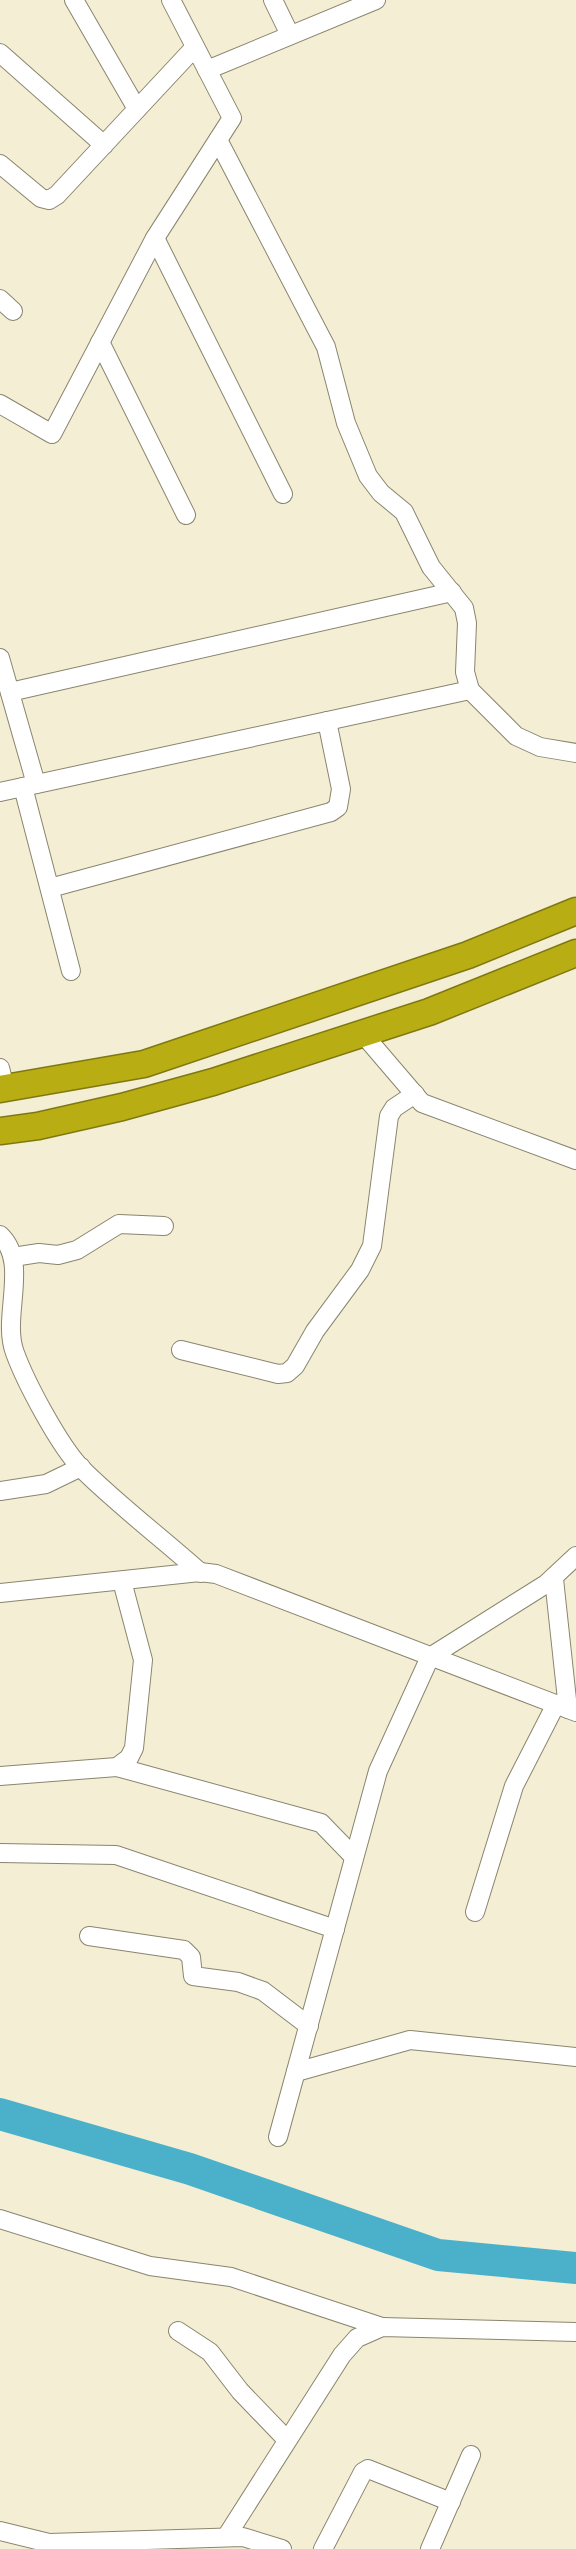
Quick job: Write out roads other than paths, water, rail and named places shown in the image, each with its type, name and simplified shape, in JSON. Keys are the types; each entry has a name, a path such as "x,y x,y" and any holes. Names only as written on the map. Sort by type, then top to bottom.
{"highway":[{"path":"2,1082 144,1064 468,955 576,911"},
{"path":"0,1131 38,1126 122,1107 363,1034 451,1004 576,953"}],"street":[{"path":"74,0 137,109"},
{"path":"0,404 52,434 155,238 232,118 171,0"},
{"path":"273,0 290,35"},
{"path":"207,70 374,0"},
{"path":"0,164 41,198 49,200 57,195 195,47"},
{"path":"0,53 104,145"},
{"path":"218,140 326,347 346,423 368,476 381,493 404,512 431,568 452,592 466,615 466,672 470,690 516,736 540,747 576,753"},
{"path":"155,238 283,494"},
{"path":"100,342 186,515"},
{"path":"10,692 452,592"},
{"path":"0,658 10,692 50,888 71,971"},
{"path":"0,792 470,690"},
{"path":"50,888 331,813 338,807 341,789 327,721"},
{"path":"363,1034 422,1103 576,1160"},
{"path":"181,1350 278,1374 286,1373 295,1366 315,1331 360,1270 372,1246 386,1128 394,1108 415,1094"},
{"path":"13,1257 39,1253 58,1255 77,1250 119,1224 164,1226"},
{"path":"0,1235 8,1243 13,1257 11,1338 14,1353 57,1433 81,1467 201,1573"},
{"path":"0,1491 46,1484 81,1467"},
{"path":"278,2137 378,1771 430,1657 554,1579 576,1556"},
{"path":"0,1594 201,1573 216,1574 567,1709"},
{"path":"475,1912 514,1786 567,1709 554,1579"},
{"path":"117,1767 130,1758 134,1748 144,1671 122,1581"},
{"path":"0,1776 117,1767 321,1823 354,1857"},
{"path":"0,1853 116,1855 335,1929"},
{"path":"89,1936 184,1950 191,1957 193,1976 238,1982 263,1991 309,2026"},
{"path":"296,2072 410,2040 576,2057"},
{"path":"0,2219 150,2266 232,2277 382,2327 576,2332"},
{"path":"226,2537 342,2355 358,2338 382,2327"},
{"path":"178,2331 210,2352 240,2392 287,2440"},
{"path":"430,2549 471,2455"},
{"path":"323,2549 363,2472 368,2469 451,2502"},
{"path":"0,2531 39,2545 226,2537 282,2549"}],"waterway":[{"path":"0,2114 190,2169 438,2255 576,2268"}]}
